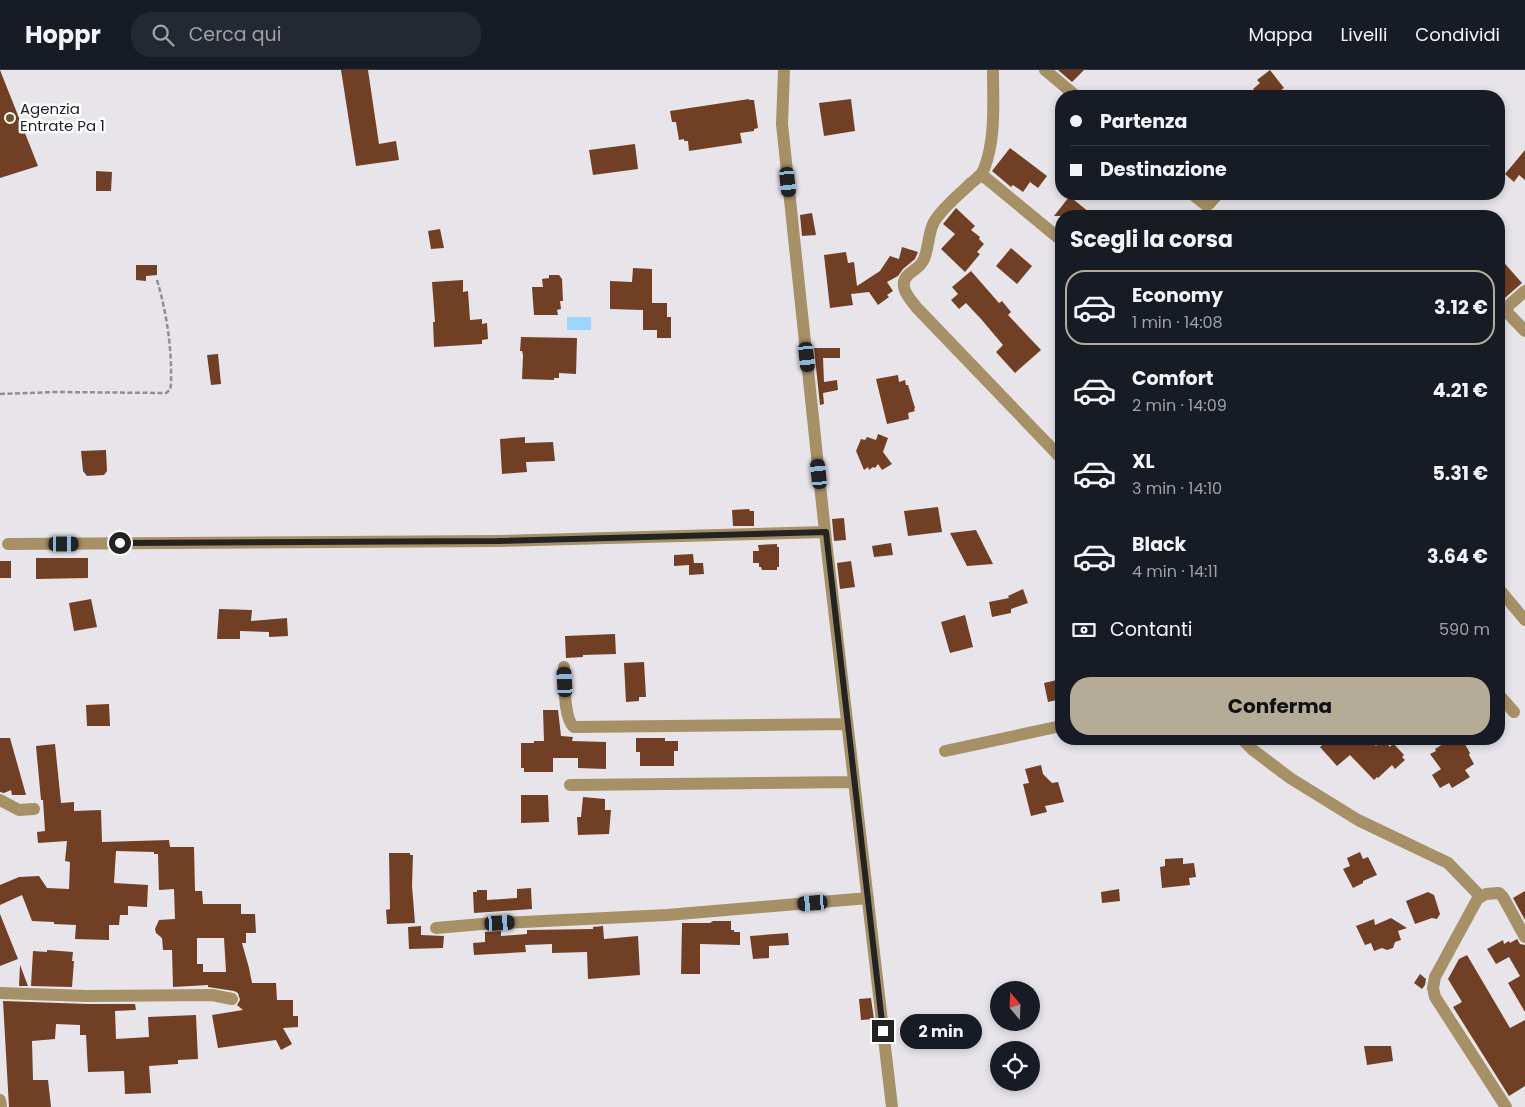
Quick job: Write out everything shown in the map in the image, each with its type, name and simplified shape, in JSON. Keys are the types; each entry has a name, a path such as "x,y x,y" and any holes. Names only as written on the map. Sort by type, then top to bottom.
{"street":[{"path":"784,70 782,124 826,532 892,1107"},
{"path":"993,70 992,129 987,160 981,174 950,203 934,222 924,260 920,267 904,281 904,288 907,296 917,308 1055,452"},
{"path":"1045,70 1069,90"},
{"path":"981,174 1055,235"},
{"path":"1200,200 1206,204 1210,204 1213,200"},
{"path":"1505,309 1525,291"},
{"path":"1505,314 1525,331"},
{"path":"8,544 498,541 826,532"},
{"path":"1505,597 1525,620"},
{"path":"564,667 567,713 570,724 574,727 848,724"},
{"path":"1505,702 1514,712"},
{"path":"945,751 1055,727"},
{"path":"1248,745 1290,778 1358,820 1448,863 1481,897"},
{"path":"570,785 854,782"},
{"path":"0,800 19,810 34,809"},
{"path":"1506,1107 1435,996 1432,988 1435,977 1478,898 1486,894 1499,893 1525,937"},
{"path":"436,928 482,924 666,916 868,898"},
{"path":"0,993 87,996 212,995 232,999"},
{"path":"0,1100 1,1107"}],"path":[{"path":"0,394 55,392 166,393 170,390 171,384 169,332 163,299 157,280"}],"water":[{"path":"567,317 591,317 591,330 567,330"}],"building":[{"name":"Agenzia Entrate Pa 1","path":"0,70 38,166 0,178"},
{"path":"341,70 368,70 379,144 396,141 399,160 356,166"},
{"path":"1058,70 1084,70 1072,82"},
{"path":"1270,70 1284,88 1281,90 1254,90 1260,83 1257,80"},
{"path":"749,99 754,100 758,128 754,129 754,131 740,133 742,143 689,151 688,141 684,141 684,139 679,140 676,122 672,122 670,111"},
{"path":"851,99 855,131 824,136 819,103"},
{"path":"635,144 638,169 593,175 589,150"},
{"path":"1010,148 1047,176 1038,188 1030,182 1023,192 1013,185 1011,187 992,171"},
{"path":"1525,150 1525,180 1519,175 1514,182 1505,174"},
{"path":"96,171 112,172 111,191 96,191"},
{"path":"1067,200 1074,200 1086,210 1059,210"},
{"path":"956,208 975,226 971,230 980,237 979,239 984,244 977,252 980,254 965,272 941,249 955,234 943,224"},
{"path":"812,213 816,235 802,236 800,215"},
{"path":"440,229 444,248 431,249 428,231"},
{"path":"902,247 918,252 915,259 898,276 887,282 893,291 887,295 889,297 878,305 869,292 851,294 853,305 830,308 824,255 846,252 848,263 854,262 857,286 880,271 890,256 899,259"},
{"path":"1011,248 1032,266 1017,284 996,266"},
{"path":"1505,264 1522,283 1505,298"},
{"path":"136,265 157,265 157,275 146,276 146,281 136,280"},
{"path":"633,268 652,269 652,303 667,303 667,317 671,317 671,338 657,338 657,330 643,330 643,310 610,309 610,281 632,282"},
{"path":"971,271 999,303 1002,301 1011,312 1008,315 1041,350 1015,373 996,352 1003,345 981,319 966,303 959,309 951,300 958,294 952,287"},
{"path":"549,275 559,275 562,279 563,301 560,301 561,309 557,310 558,315 534,315 532,287 543,287 542,279 549,278"},
{"path":"463,280 463,292 468,291 470,320 482,319 482,324 487,323 488,339 482,340 482,344 434,347 433,322 435,322 432,282"},
{"path":"521,337 577,338 576,374 559,373 559,378 554,378 554,380 522,379 523,355 522,351 520,351"},
{"path":"814,348 840,348 840,358 823,358 824,382 837,380 838,390 823,393 824,404 820,405"},
{"path":"218,354 221,384 211,385 207,355"},
{"path":"898,375 899,382 905,380 906,385 908,385 915,411 908,413 909,419 887,424 876,379"},
{"path":"878,434 888,438 883,452 892,464 882,470 878,464 875,468 873,467 869,470 868,467 864,470 856,451 861,439 865,440 867,437 876,440"},
{"path":"525,437 525,443 553,442 555,461 526,462 527,472 502,474 500,439"},
{"path":"106,450 107,471 104,475 87,476 83,471 81,451"},
{"path":"938,507 942,532 908,536 904,511"},
{"path":"749,509 754,511 754,526 733,526 732,510"},
{"path":"844,518 846,540 834,541 832,519"},
{"path":"976,530 993,564 967,566 950,533"},
{"path":"891,543 893,555 874,557 872,546"},
{"path":"777,544 777,547 779,547 779,567 777,567 777,570 762,570 759,567 759,563 753,563 753,551 759,551 758,545"},
{"path":"693,554 694,563 703,563 704,574 689,575 689,565 674,566 674,555"},
{"path":"36,558 88,558 88,578 36,579"},
{"path":"0,561 11,561 11,578 0,578"},
{"path":"851,561 855,587 840,589 837,563"},
{"path":"1023,589 1028,603 1011,609 1011,613 992,617 989,602 1009,598 1008,596"},
{"path":"91,599 97,627 74,631 69,603"},
{"path":"219,609 252,610 251,621 287,618 288,636 269,637 269,632 240,631 240,639 217,639"},
{"path":"965,615 973,647 950,653 941,622"},
{"path":"615,634 616,654 583,655 583,657 566,658 565,636"},
{"path":"644,662 646,697 639,697 639,701 626,702 624,663"},
{"path":"1055,680 1055,700 1048,702 1044,683"},
{"path":"109,704 110,726 87,726 86,705"},
{"path":"543,710 558,710 561,736 573,737 572,741 606,742 606,769 578,768 578,758 553,758 553,772 524,772 524,768 521,768 521,743 544,741"},
{"path":"0,738 10,738 26,795 12,795 11,790 4,793 0,792"},
{"path":"636,738 665,738 665,741 678,741 678,751 674,751 674,766 640,766 640,752 636,752"},
{"path":"55,744 61,803 74,802 74,811 101,810 102,842 169,840 170,847 194,847 195,891 202,891 203,904 241,904 241,914 255,914 256,933 246,933 246,943 242,943 252,983 276,983 277,1000 293,1000 293,1016 298,1016 298,1027 283,1028 292,1044 281,1050 276,1040 218,1048 212,1015 243,1010 237,1005 240,1000 238,993 208,987 208,985 173,987 172,950 163,950 162,938 156,933 155,929 159,920 175,919 174,889 159,890 158,854 154,854 154,852 116,851 114,883 148,885 147,907 128,906 128,915 120,915 119,925 109,925 109,940 75,939 76,925 32,921 22,895 0,905 0,885 19,877 39,876 47,888 69,889 70,862 65,861 67,841 38,843 37,832 45,831 36,746","holes":["197,938 224,938 226,972 203,972 203,964 197,964"]},
{"path":"1322,745 1388,745 1390,747 1395,745 1404,755 1402,757 1405,760 1395,769 1392,765 1374,780 1350,755 1337,766 1320,747"},
{"path":"1441,745 1465,745 1474,764 1465,770 1470,777 1452,788 1449,783 1440,788 1432,775 1441,769 1430,754 1436,751 1435,749"},
{"path":"1041,765 1043,774 1052,783 1058,782 1064,802 1045,806 1047,812 1031,816 1023,784 1029,783 1025,769"},
{"path":"521,795 548,795 549,822 521,823"},
{"path":"583,797 605,799 605,810 611,810 609,834 578,835 577,817 581,817"},
{"path":"1360,852 1363,859 1368,857 1377,875 1353,888 1343,869 1350,866 1347,858"},
{"path":"389,853 410,853 410,855 413,855 412,886 415,923 387,924 386,910 390,909"},
{"path":"1183,858 1183,864 1194,863 1196,877 1189,878 1190,885 1162,888 1160,867 1165,866 1165,859"},
{"path":"531,888 532,909 474,913 473,892 477,892 477,890 487,890 487,900 517,898 517,889"},
{"path":"1119,889 1120,901 1102,903 1101,892"},
{"path":"1525,891 1525,920 1513,898"},
{"path":"1428,892 1434,895 1440,914 1437,919 1432,918 1415,924 1406,901"},
{"path":"0,914 18,959 0,966"},
{"path":"1391,918 1407,928 1398,931 1401,940 1395,942 1393,948 1387,950 1382,948 1374,951 1371,943 1365,945 1356,926 1374,919 1375,925"},
{"path":"713,921 731,921 731,930 740,932 740,945 700,944 700,974 681,974 682,923 710,923"},
{"path":"421,926 421,935 444,936 443,948 409,949 408,927"},
{"path":"603,926 604,939 638,936 640,975 588,979 587,952 552,953 552,944 525,945 526,952 474,955 473,943 485,942 485,932 501,931 501,936 527,934 527,930 593,929 593,927"},
{"path":"788,933 789,945 769,946 769,958 753,959 750,936"},
{"path":"1517,939 1520,944 1525,945 1525,1012 1508,983 1520,976 1509,957 1496,964 1487,949 1503,940 1504,944"},
{"path":"47,950 73,952 72,987 31,986 33,951 47,952"},
{"path":"1467,955 1510,1028 1525,1020 1525,1086 1509,1096 1453,1007 1462,1002 1448,979 1459,959"},
{"path":"20,965 28,986 19,986"},
{"path":"1420,974 1426,979 1422,989 1414,983"},
{"path":"871,998 874,1019 861,1020 859,999"},
{"path":"3,1001 135,1004 136,1010 115,1011 116,1039 149,1037 148,1017 196,1015 198,1059 178,1060 178,1064 149,1066 151,1093 125,1094 124,1071 88,1072 86,1035 80,1035 80,1025 56,1024 55,1039 32,1041 33,1080 48,1080 51,1107 9,1107"},
{"path":"1364,1046 1391,1046 1393,1061 1367,1065"}],"place":[{"name":"Agenzia Entrate Pa 1","path":"10,118"}],"route":[{"path":"120,543 498,541 826,532 883,1031"}]}
